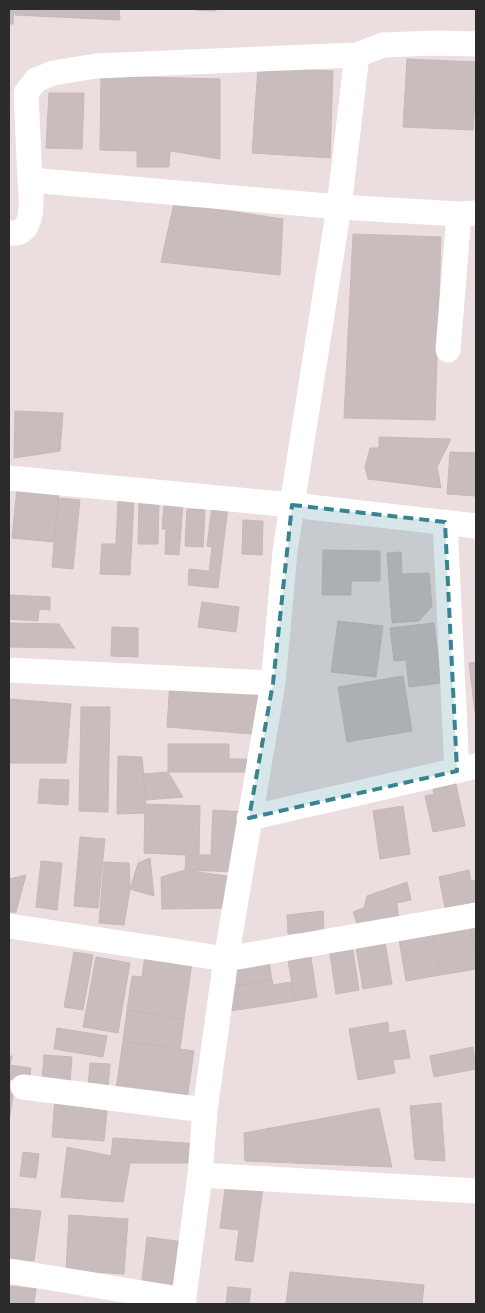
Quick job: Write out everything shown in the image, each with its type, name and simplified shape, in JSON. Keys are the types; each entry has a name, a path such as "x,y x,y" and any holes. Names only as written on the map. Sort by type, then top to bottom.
{"street":[{"path":"9,233 18,233 26,226 31,214 26,93 36,80 52,74 96,66 357,55 383,46 436,43 476,44"},
{"path":"9,1271 184,1302 200,1175 205,1110 226,958 273,683 285,552 339,207 357,55"},
{"path":"30,180 339,207 467,213 448,350"},
{"path":"9,478 292,505 476,526"},
{"path":"249,818 466,769 445,522"},
{"path":"9,670 273,683"},
{"path":"9,926 226,958 476,916"},
{"path":"23,1087 205,1110"},
{"path":"200,1175 476,1191"}],"highlighted area":[{"path":"292,505 445,522 457,771 249,818 273,683"}],"building":[{"path":"9,9 14,9 13,24 9,24"},
{"path":"15,9 119,9 120,20 15,15"},
{"path":"216,9 216,11 195,10"},
{"path":"407,59 476,62 473,130 403,127"},
{"path":"258,67 333,71 330,158 252,153"},
{"path":"101,76 220,79 220,159 170,151 169,167 137,167 137,151 100,150"},
{"path":"49,93 84,93 82,149 46,148"},
{"path":"174,203 283,219 280,275 161,262"},
{"path":"353,234 441,237 435,420 344,418"},
{"path":"15,411 63,413 60,451 14,458"},
{"path":"379,437 451,439 437,467 441,488 368,479 365,467 370,448 379,448"},
{"path":"450,452 476,453 476,496 447,494"},
{"path":"17,488 59,492 54,542 12,538"},
{"path":"58,498 80,500 73,569 52,567"},
{"path":"118,500 134,501 130,575 100,574 102,544 116,544"},
{"path":"139,502 159,502 158,544 138,544"},
{"path":"164,504 183,505 179,555 165,554 166,529 162,529"},
{"path":"212,506 228,507 218,588 188,585 189,569 209,571 212,547 207,546"},
{"path":"187,509 205,510 203,547 185,546"},
{"path":"243,520 263,521 262,555 242,554"},
{"path":"323,550 380,551 380,581 351,581 351,595 322,595"},
{"path":"401,552 402,574 429,573 432,606 419,621 392,623 387,553"},
{"path":"9,595 50,597 50,610 39,609 38,621 9,619"},
{"path":"202,602 239,607 236,632 198,627"},
{"path":"338,621 383,626 376,677 331,672"},
{"path":"9,623 59,624 75,648 9,647"},
{"path":"434,623 441,683 409,687 406,660 394,661 390,628"},
{"path":"112,627 138,628 138,657 111,656"},
{"path":"476,662 476,720 469,663"},
{"path":"403,676 412,731 347,742 338,687"},
{"path":"170,680 267,687 263,735 167,727"},
{"path":"9,699 71,704 66,763 9,763"},
{"path":"81,707 110,707 108,812 79,811"},
{"path":"168,744 229,744 229,759 247,759 247,772 168,772"},
{"path":"118,756 142,757 146,800 144,813 117,814"},
{"path":"168,772 183,797 146,800 143,774"},
{"path":"40,779 69,780 68,805 38,803"},
{"path":"455,780 465,826 433,832 425,796 434,794 432,784"},
{"path":"145,804 200,806 199,854 144,853"},
{"path":"403,806 410,854 380,859 373,811"},
{"path":"213,810 244,812 241,872 185,870 186,855 211,855"},
{"path":"80,837 105,839 98,908 74,906"},
{"path":"150,858 154,896 130,889 138,863"},
{"path":"41,861 62,863 57,910 36,907"},
{"path":"104,862 129,863 130,889 124,925 99,923"},
{"path":"185,870 233,877 233,908 162,909 161,877"},
{"path":"469,870 471,881 476,880 476,902 445,908 439,877"},
{"path":"26,875 16,912 9,912 9,879"},
{"path":"407,882 411,900 397,903 399,923 358,926 353,912 364,908 367,896"},
{"path":"323,911 324,930 288,934 287,915"},
{"path":"476,926 476,958 471,927"},
{"path":"471,927 476,969 440,975 433,934"},
{"path":"433,934 440,975 406,981 399,939"},
{"path":"384,936 392,984 363,989 355,941"},
{"path":"352,944 359,990 336,994 329,948"},
{"path":"310,951 317,997 295,1001 287,955"},
{"path":"74,952 93,955 83,1010 64,1007"},
{"path":"145,955 192,962 184,1019 127,1010 132,976 142,977"},
{"path":"268,956 272,980 237,986 233,961"},
{"path":"96,957 130,963 118,1033 83,1027"},
{"path":"272,980 276,1004 230,1011 225,987"},
{"path":"291,982 295,1001 276,1004 273,985"},
{"path":"127,1010 184,1019 180,1049 123,1041"},
{"path":"388,1022 389,1033 405,1030 410,1058 393,1060 395,1073 358,1080 349,1029"},
{"path":"57,1028 107,1036 103,1057 54,1049"},
{"path":"123,1041 194,1051 187,1099 116,1089"},
{"path":"473,1047 476,1069 434,1077 430,1056"},
{"path":"44,1055 72,1057 70,1083 42,1081"},
{"path":"9,1056 12,1056 10,1065 31,1068 29,1082 9,1079"},
{"path":"90,1063 110,1064 108,1089 88,1087"},
{"path":"9,1088 14,1089 9,1121"},
{"path":"55,1097 108,1101 104,1141 52,1137"},
{"path":"441,1103 445,1161 415,1159 410,1106"},
{"path":"379,1108 392,1167 245,1161 244,1133"},
{"path":"113,1138 199,1144 195,1163 130,1163 123,1202 61,1197 67,1147 111,1156"},
{"path":"23,1152 39,1154 36,1178 20,1176"},
{"path":"226,1182 263,1187 253,1262 235,1260 239,1230 220,1228"},
{"path":"9,1208 41,1211 34,1261 9,1258"},
{"path":"69,1215 128,1219 124,1274 66,1270"},
{"path":"147,1237 190,1243 184,1286 142,1280"},
{"path":"290,1272 424,1285 422,1304 286,1304"},
{"path":"9,1286 36,1289 34,1304 9,1304"},
{"path":"228,1287 251,1289 249,1304 226,1304"}]}
